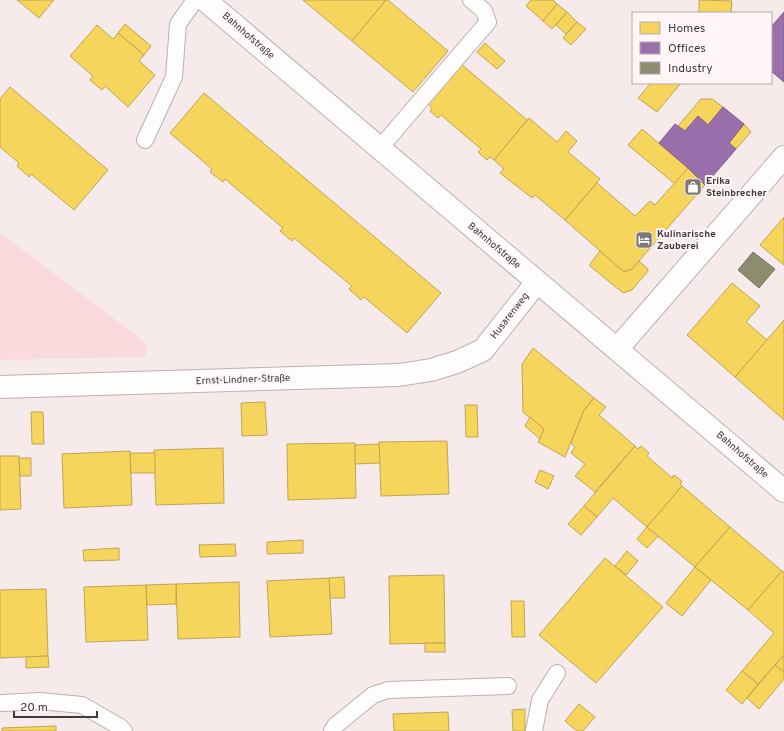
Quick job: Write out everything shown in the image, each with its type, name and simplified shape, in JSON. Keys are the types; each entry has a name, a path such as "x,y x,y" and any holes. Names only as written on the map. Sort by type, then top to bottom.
{"street":[{"name":"Bahnhofstraße","path":"208,2 784,492"},
{"path":"617,349 784,157"},
{"name":"Husarenweg","path":"483,350 537,282"},
{"name":"Ernst-Lindner-Straße","path":"0,387 400,375 431,370 457,362 483,350"}],"lane":[{"path":"379,149 488,22 484,11 471,0"},
{"path":"145,140 174,77 178,24 208,2"},
{"path":"534,731 540,700 557,673"},
{"path":"332,731 335,726 373,695 388,690 508,686"},
{"path":"2,702 40,701 82,705 120,727 124,731"}],"shaded area":[{"path":"0,233 141,339 146,348 146,355 144,357 0,360"}],"building: Homes":[{"path":"17,0 54,0 39,18"},
{"path":"303,0 386,0 352,41"},
{"path":"386,0 388,0 448,51 413,92 352,41"},
{"path":"531,0 553,0 557,4 543,21 526,6"},
{"path":"699,0 732,1 731,12 699,12"},
{"path":"557,4 567,12 552,29 543,21"},
{"path":"567,12 577,22 566,34 556,25"},
{"path":"577,22 586,29 571,45 563,38"},
{"path":"125,24 151,46 144,55 118,33"},
{"path":"97,25 113,39 118,33 144,55 139,61 155,75 128,107 105,86 102,90 90,80 93,76 70,56"},
{"path":"485,43 505,61 497,69 477,52"},
{"path":"461,64 527,120 494,160 490,157 487,160 478,152 481,149 441,115 438,118 430,111 432,108 428,104"},
{"path":"650,84 680,84 657,112 638,98"},
{"path":"10,87 108,170 74,210 31,174 29,177 17,166 19,163 0,147 0,99"},
{"path":"204,93 441,293 407,333 364,297 361,300 349,289 352,286 294,238 292,241 280,231 283,228 225,179 223,182 210,172 212,169 170,133"},
{"path":"701,99 712,99 723,107 708,125 698,116 685,131 678,126"},
{"path":"529,118 557,142 566,131 577,141 568,152 600,179 565,220 535,195 532,198 500,173 504,169 494,160"},
{"path":"744,124 751,132 736,149 729,143"},
{"path":"642,129 688,168 675,184 628,145"},
{"path":"688,168 705,185 632,269 624,272 565,220 597,183 635,216 650,201 655,205"},
{"path":"784,217 784,265 760,245"},
{"path":"600,251 624,272 632,269 639,261 648,269 648,271 632,290 623,293 590,266"},
{"path":"732,283 760,306 746,322 767,340 735,377 687,335"},
{"path":"784,320 784,420 735,377"},
{"path":"533,348 594,398 584,410 565,457 538,442 544,429 523,412 522,364"},
{"path":"594,398 606,407 599,415 635,446 595,492 575,476 585,464 571,453 575,447 571,443 584,410"},
{"path":"265,402 267,435 242,436 241,403"},
{"path":"465,405 477,405 478,437 466,437"},
{"path":"31,412 43,412 44,444 32,444"},
{"path":"530,417 544,429 540,439 525,426"},
{"path":"447,441 449,494 381,496 379,442"},
{"path":"355,443 356,498 288,500 287,444"},
{"path":"379,444 380,463 355,464 355,445"},
{"path":"635,446 638,449 641,446 649,453 647,456 672,478 674,475 682,481 680,484 682,486 647,527 613,498 597,517 584,506"},
{"path":"223,448 224,503 156,505 154,450"},
{"path":"130,451 132,505 64,508 62,454"},
{"path":"130,453 155,453 155,473 131,473"},
{"path":"0,456 19,456 21,509 0,510"},
{"path":"19,458 31,458 31,476 20,476"},
{"path":"540,470 554,476 548,489 535,482"},
{"path":"682,486 730,527 695,567 647,527"},
{"path":"584,506 597,517 581,535 568,524"},
{"path":"647,527 658,536 647,548 637,539"},
{"path":"730,527 782,571 748,610 695,567"},
{"path":"303,540 303,553 267,554 267,542"},
{"path":"235,544 236,556 200,557 199,545"},
{"path":"119,548 119,560 84,561 83,550"},
{"path":"627,551 638,561 626,575 615,566"},
{"path":"605,558 663,607 596,683 539,635"},
{"path":"695,567 711,580 682,616 666,603"},
{"path":"782,571 784,572 784,655 758,684 742,671 774,633 748,610"},
{"path":"444,575 445,643 390,644 389,576"},
{"path":"344,577 345,598 330,598 329,578"},
{"path":"329,578 332,634 270,637 267,581"},
{"path":"239,582 240,637 178,639 176,584"},
{"path":"176,584 176,604 147,605 146,585"},
{"path":"146,585 148,640 86,642 84,587"},
{"path":"46,589 48,656 0,658 0,590"},
{"path":"511,601 524,601 525,637 512,637"},
{"path":"425,643 445,643 445,652 425,652"},
{"path":"784,655 784,672 775,665"},
{"path":"48,656 49,667 26,668 26,657"},
{"path":"775,665 784,672 784,679 759,709 747,698"},
{"path":"742,671 758,684 742,704 726,690"},
{"path":"579,704 595,717 583,731 577,731 565,721"},
{"path":"525,709 525,731 513,731 512,710"},
{"path":"448,712 449,731 394,731 393,714"},
{"path":"56,726 56,731 2,731 2,728"}],"building: Offices":[{"path":"784,12 784,82 772,72 772,26"},
{"path":"723,107 744,124 729,143 736,149 705,185 659,143 675,124 685,131 698,116 708,125"}],"building: Industry":[{"path":"753,252 775,269 759,288 738,270"}],"place":[{"name":"Erika Steinbrecher","path":"693,187"},
{"name":"Kulinarische Zauberei","path":"644,240"}]}
